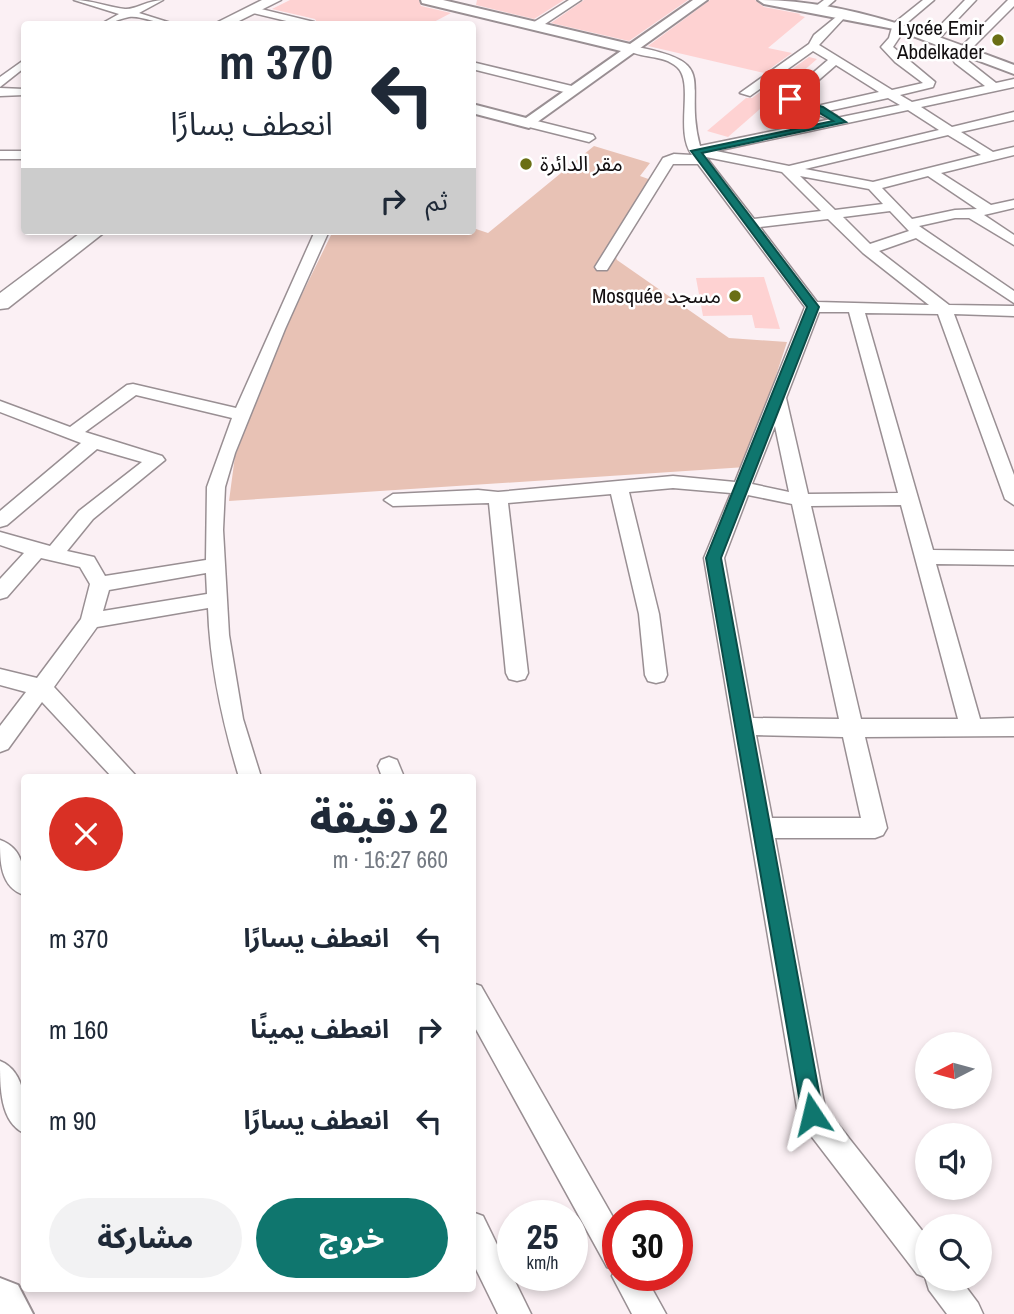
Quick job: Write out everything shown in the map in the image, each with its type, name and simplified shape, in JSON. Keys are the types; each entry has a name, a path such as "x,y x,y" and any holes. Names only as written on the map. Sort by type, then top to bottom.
{"main road":[{"path":"229,21 274,0"},
{"path":"0,292 78,235"},
{"path":"0,303 91,235"},
{"path":"0,1303 8,1314"}],"street":[{"path":"79,0 157,21"},
{"path":"113,21 158,0"},
{"path":"427,0 676,58 684,65 690,77 689,135 699,155 813,307"},
{"path":"535,26 576,0"},
{"path":"529,123 701,0"},
{"path":"764,0 897,26 1014,69"},
{"path":"817,11 830,0"},
{"path":"819,109 930,84 887,47 894,38 897,26 929,0"},
{"path":"934,38 971,0"},
{"path":"995,88 957,57 1014,0"},
{"path":"253,10 298,21"},
{"path":"451,20 468,10"},
{"path":"746,93 813,46 818,37 841,16"},
{"path":"813,46 992,157"},
{"path":"835,60 790,99 819,109 841,122"},
{"path":"0,83 21,66"},
{"path":"476,66 572,90"},
{"path":"602,268 668,161 674,158 699,155 1014,83"},
{"path":"0,92 21,92"},
{"path":"476,109 589,138"},
{"path":"786,169 1014,116"},
{"path":"674,158 689,135"},
{"path":"699,155 873,186 1014,152"},
{"path":"0,155 21,155"},
{"path":"786,169 869,250 944,309 1014,499"},
{"path":"931,172 989,210"},
{"path":"873,186 914,229 1014,298"},
{"path":"869,250 955,214 972,214 1014,204"},
{"path":"750,225 892,207"},
{"path":"972,214 1014,241"},
{"path":"249,774 232,719 219,635 214,530 216,487 277,329 320,235"},
{"path":"813,307 1014,310"},
{"path":"813,307 714,558 812,1114 915,1246"},
{"path":"856,308 972,728"},
{"path":"72,434 133,389 242,415"},
{"path":"762,828 875,828 777,397"},
{"path":"0,406 94,442 156,460 86,515 0,592"},
{"path":"2,517 94,442"},
{"path":"393,500 478,496 498,498 673,482 742,488 800,500 909,499"},
{"path":"619,487 649,614 656,675"},
{"path":"498,498 517,673"},
{"path":"0,538 87,562 100,584 91,621 0,743"},
{"path":"925,557 1014,558"},
{"path":"100,584 215,565"},
{"path":"91,621 217,599"},
{"path":"0,677 41,687 123,774"},
{"path":"744,726 852,729 1014,727"},
{"path":"0,850 21,880"},
{"path":"476,1002 602,1227"},
{"path":"0,1075 21,1114"},
{"path":"476,1235 515,1314"},
{"path":"637,1291 650,1314"},
{"path":"949,1291 967,1314"}],"shaded area":[{"path":"594,146 650,163 640,176 654,181 613,250 617,260 729,338 787,342 746,467 229,501 235,456 283,333 331,235 476,235 476,229 488,233"}],"building":[{"path":"290,0 419,0 421,6 451,13 436,21 316,21 272,9"},
{"path":"477,0 564,0 534,19 476,5"},
{"path":"584,0 688,0 629,41 551,23"},
{"path":"710,0 755,0 764,7 801,14 799,15 805,17 768,48 792,53 764,73 648,46"},
{"path":"809,57 817,59 728,137 707,131 746,98 752,98"},
{"name":"Mosquée مسجد","path":"764,277 780,329 755,328 752,315 703,316 696,278"}],"place":[{"name":"Lycée Emir Abdelkader","path":"998,40"},
{"name":"مقر الدائرة","path":"526,164"},
{"name":"Mosquée مسجد","path":"735,296"}],"route":[{"path":"790,99 819,109 841,122 695,151 813,307 714,558 812,1114"}]}
